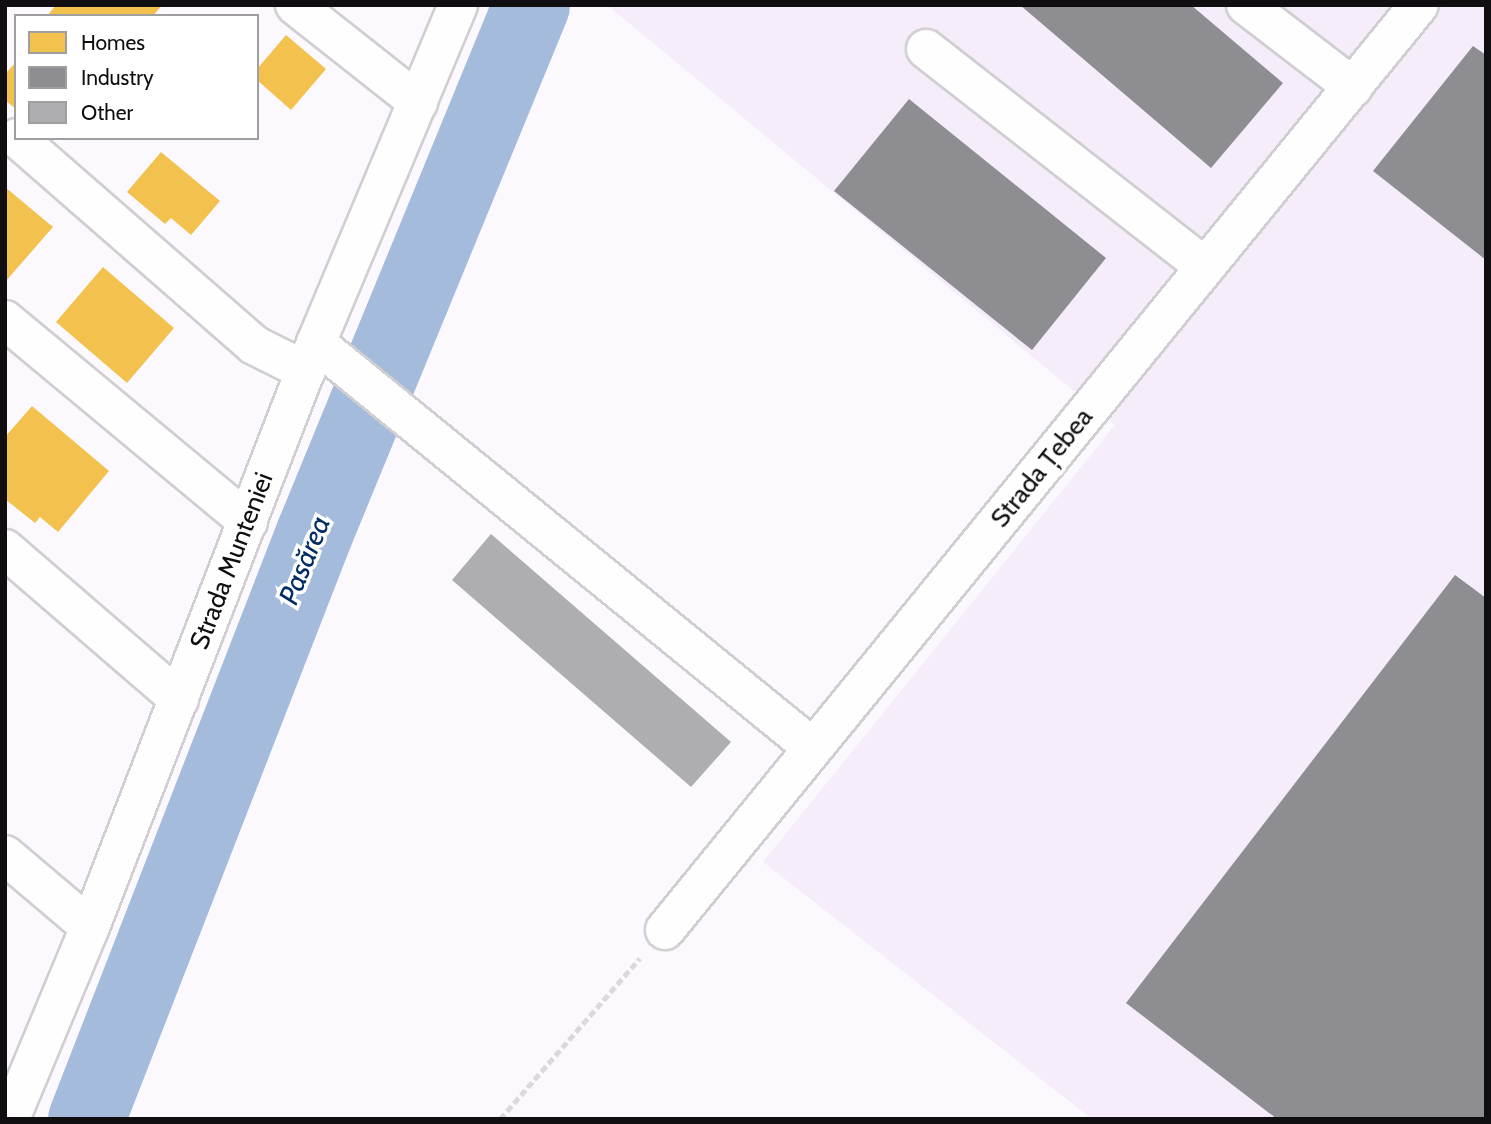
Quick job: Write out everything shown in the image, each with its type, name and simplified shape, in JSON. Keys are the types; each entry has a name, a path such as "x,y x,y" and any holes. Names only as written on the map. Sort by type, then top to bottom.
{"street":[{"path":"295,5 418,102"},
{"name":"Strada Munteniei","path":"10,1119 90,927 311,357 458,5"},
{"path":"1246,5 1353,87"},
{"name":"Strada Țebea","path":"665,930 1419,5"},
{"path":"926,49 1205,267"},
{"path":"18,140 254,345 311,357 354,374 813,748"},
{"path":"5,320 248,522"},
{"path":"5,549 179,699"},
{"path":"5,855 90,927"}],"path":[{"path":"500,1119 665,930"}],"shaded area":[{"path":"607,5 1486,5 1486,1119 1092,1119 763,862 1115,425"}],"building: Homes":[{"path":"56,5 162,5 155,14 49,14"},
{"path":"286,35 326,69 291,110 259,82 259,67"},
{"path":"14,64 14,107 5,100 5,74"},
{"path":"161,152 220,201 191,235 171,218 165,224 127,192"},
{"path":"5,187 53,227 5,282"},
{"path":"103,267 174,328 127,383 56,322"},
{"path":"32,406 109,471 58,532 40,517 35,523 5,499 5,437"}],"building: Industry":[{"path":"1020,5 1191,5 1283,83 1211,168"},
{"path":"1473,46 1486,55 1486,260 1373,171"},
{"path":"909,99 1106,258 1032,350 834,191"},
{"path":"1455,575 1486,598 1486,1119 1277,1119 1126,1003"}],"building: Other":[{"path":"491,534 731,742 691,787 452,580"}],"waterway":[{"name":"Pasărea","path":"86,1119 314,533 531,5"}]}
